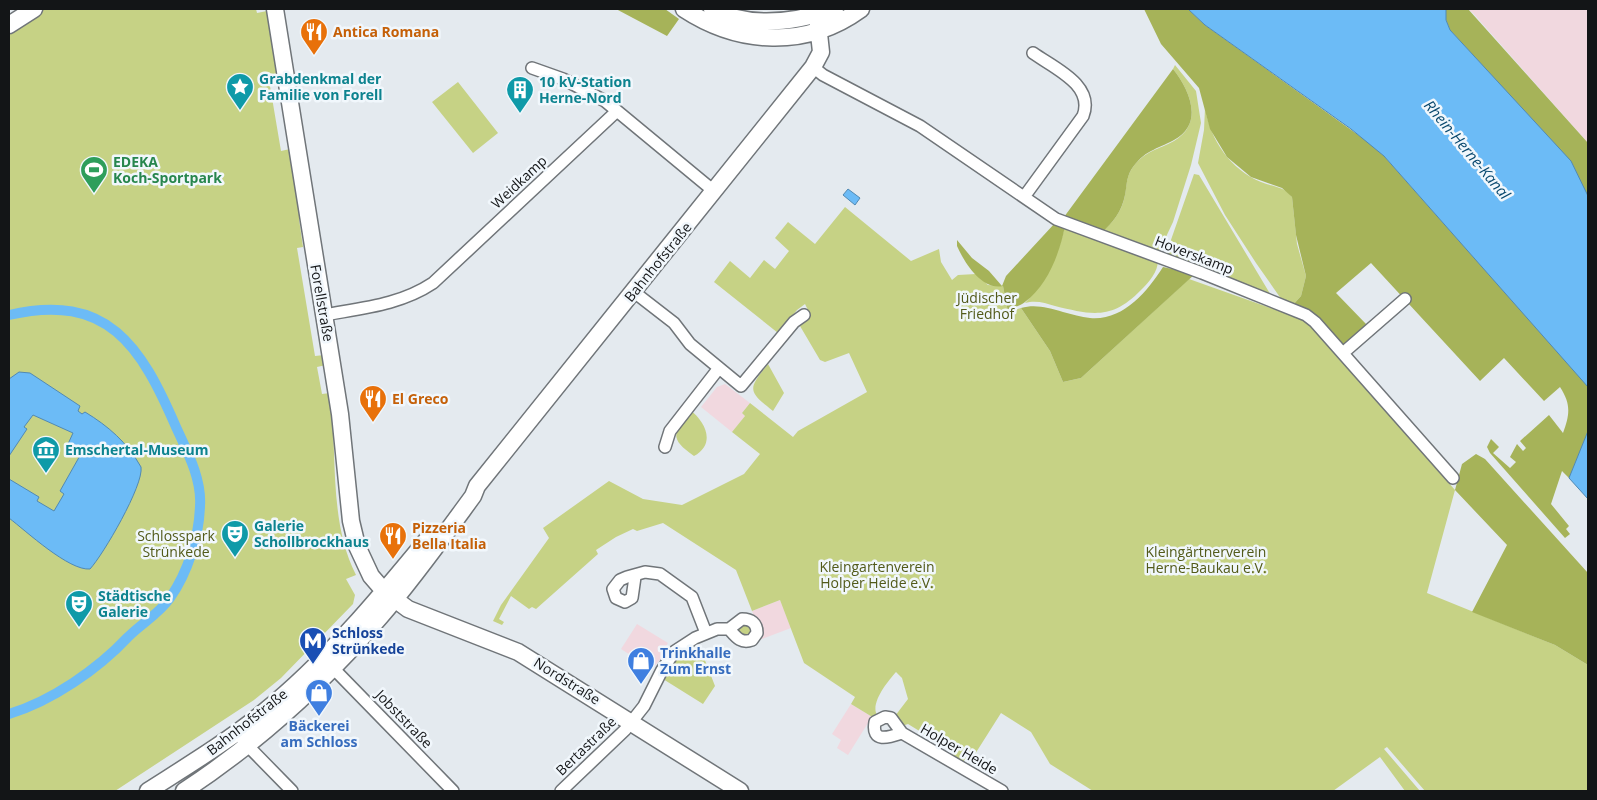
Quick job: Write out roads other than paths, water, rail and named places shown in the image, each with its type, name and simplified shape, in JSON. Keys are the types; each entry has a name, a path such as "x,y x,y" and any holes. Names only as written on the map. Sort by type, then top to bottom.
{"street":[{"name":"Forellstraße","path":"275,9 340,414 351,521 357,546 371,576 389,595"},
{"path":"684,9 712,26 749,36 780,38 818,23 835,9"},
{"path":"712,9 750,21 818,23 840,22 861,9"},
{"path":"9,25 27,11"},
{"name":"Bahnhofstraße","path":"184,791 248,746 333,668 389,595 473,496 477,486 814,67 821,52 818,23"},
{"path":"1024,197 1084,116 1086,104 1084,94 1077,84 1033,53"},
{"name":"Hoverskamp","path":"814,67 823,75 920,126 1067,224 1298,310 1315,322 1453,478"},
{"path":"532,68 563,79 605,101 715,192"},
{"name":"Weidkamp","path":"324,315 391,303 411,296 433,284 617,111"},
{"path":"634,292 674,323 690,344 741,386 794,322 804,315"},
{"path":"1343,353 1405,299"},
{"path":"665,446 670,431 719,368"},
{"path":"635,577 645,572 660,574 692,597 706,633 729,629"},
{"name":"Bahnhofstraße","path":"148,791 266,711 389,595"},
{"name":"Nordstraße","path":"389,595 429,618 518,652 740,791"},
{"name":"Bertastraße","path":"561,791 632,722 644,706 662,670 675,651 706,633"},
{"name":"Jobststraße","path":"333,668 453,791"},
{"path":"236,733 292,791"},
{"name":"Holper Heide","path":"902,733 1001,791"}],"water":[{"name":"Rhein-Herne-Kanal","path":"1188,9 1446,9 1446,20 1450,30 1571,161 1588,196 1588,387 1384,156 1351,129 1205,25"},
{"path":"848,189 860,198 855,205 843,195"},
{"path":"19,372 30,373 80,406 78,411 82,414 85,412 93,417 116,435 130,450 141,467 136,489 122,520 90,569 71,564 9,518 9,479 39,497 37,501 54,511 64,494 60,491 82,452 68,444 73,433 33,415 24,427 27,429 9,456 9,379"},
{"path":"1588,431 1588,499 1569,478"}],"waterway":[{"path":"9,315 43,310 72,311 96,319 116,332 134,350 163,398 193,465 200,496 195,542 182,577 166,604 89,672 42,701 9,714"}],"place":[{"name":"Antica Romana","path":"314,56"},
{"name":"Grabdenkmal der Familie von Forell","path":"240,111"},
{"name":"10 kV-Station Herne-Nord","path":"520,114"},
{"name":"EDEKA Koch-Sportpark","path":"94,194"},
{"name":"El Greco","path":"373,423"},
{"name":"Emschertal-Museum","path":"46,474"},
{"name":"Galerie Schollbrockhaus","path":"235,558"},
{"name":"Pizzeria Bella Italia","path":"393,560"},
{"name":"Städtische Galerie","path":"79,628"},
{"name":"Schloss Strünkede","path":"313,665"},
{"name":"Trinkhalle Zum Ernst","path":"641,685"},
{"name":"Bäckerei am Schloss","path":"319,717"}],"park label":[{"name":"Jüdischer Friedhof","path":"987,306"},
{"name":"Schlosspark Strünkede","path":"176,544"},
{"name":"Kleingärtnerverein Herne-Baukau e.V.","path":"1206,560"},
{"name":"Kleingartenverein Holper Heide e.V.","path":"877,576"}]}
